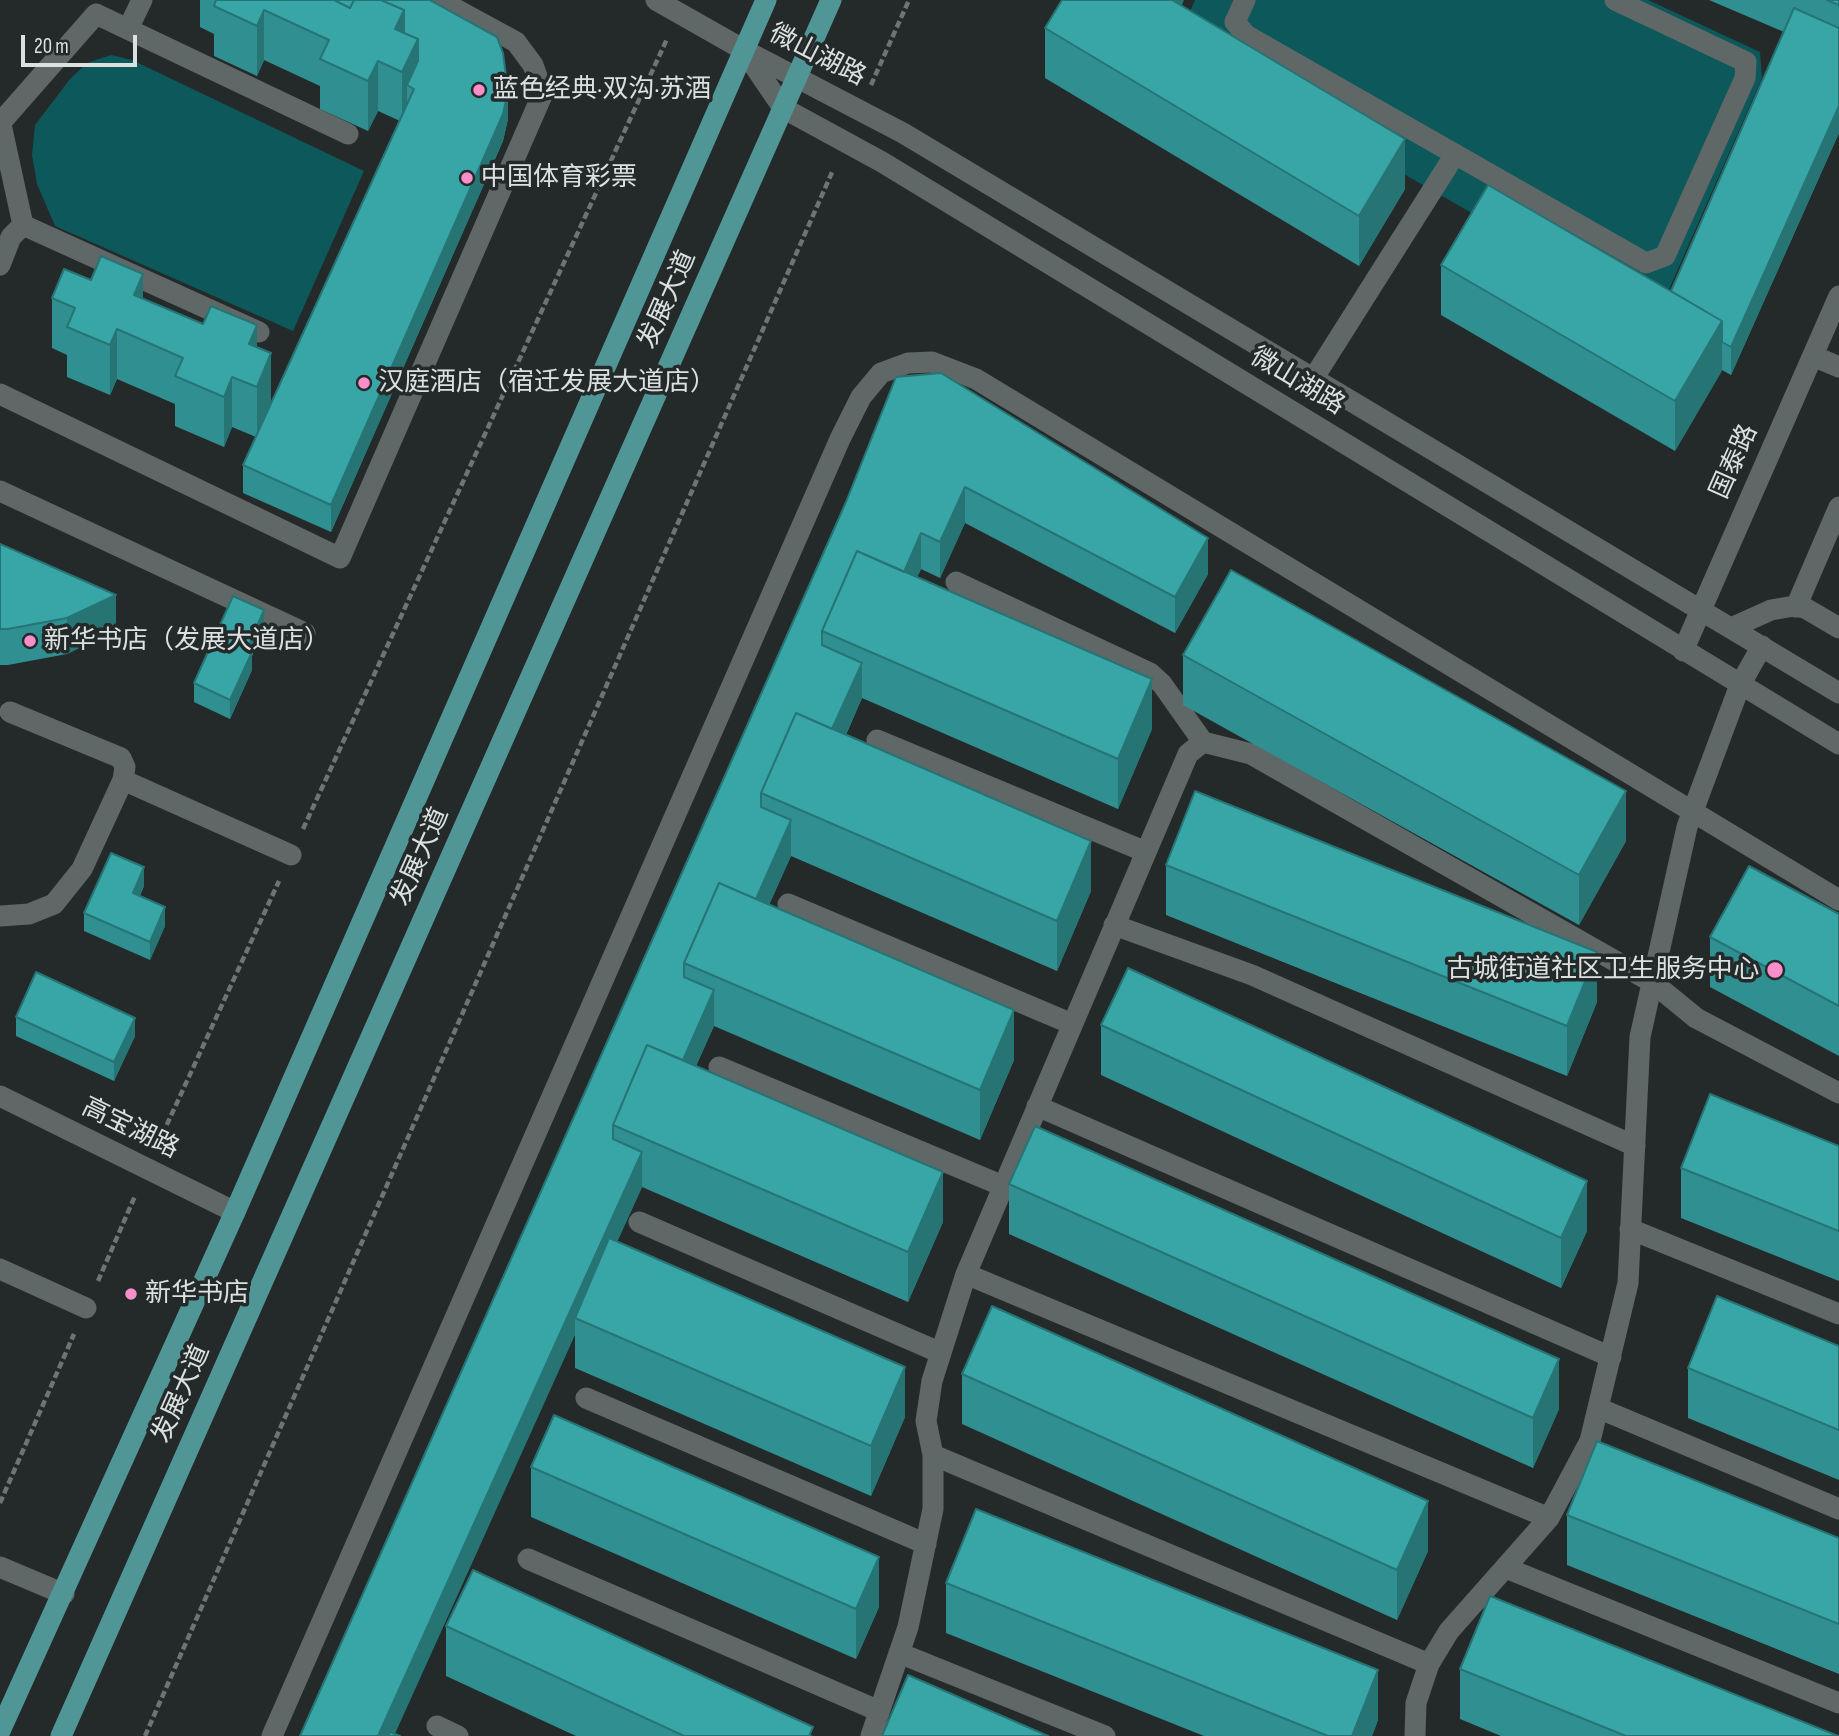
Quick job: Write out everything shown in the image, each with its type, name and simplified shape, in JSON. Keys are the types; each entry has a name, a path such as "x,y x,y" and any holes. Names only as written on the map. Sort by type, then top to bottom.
{"main road":[{"name":"发展大道","path":"0,1731 235,1212 766,0"},
{"name":"发展大道","path":"61,1736 831,0"}],"street":[{"path":"128,29 142,0"},
{"path":"0,394 340,558 543,93 533,65 516,42 439,0"},
{"name":"微山湖路","path":"656,0 796,79 860,109 1839,693"},
{"path":"1245,0 1235,22 1246,35 1454,156 1646,263 1665,256 1745,78 1746,62 1615,0"},
{"path":"23,225 1,121 96,14 348,134"},
{"name":"微山湖路","path":"744,50 783,108 846,141 1839,744"},
{"path":"1313,379 1454,156"},
{"path":"0,265 11,237 23,225"},
{"path":"23,225 260,332"},
{"name":"国泰路","path":"1683,651 1839,296"},
{"path":"1813,356 1839,367"},
{"path":"272,1736 840,439 861,397 881,373 908,363 932,362 976,379 1839,900"},
{"path":"0,491 306,633"},
{"path":"1800,608 1839,507"},
{"path":"1800,608 1839,535"},
{"path":"957,582 1150,673 1203,742 1251,754 1652,982 1696,1018 1839,1093"},
{"path":"1731,628 1771,610 1800,608 1839,628"},
{"path":"1421,1733 1416,1703 1429,1664 1450,1631 1549,1518 1590,1441 1628,1283 1640,1037 1693,812 1740,685 1762,646"},
{"path":"0,916 29,915 54,904 82,869 123,780 125,767 121,758 10,712"},
{"path":"877,740 1146,852"},
{"path":"871,1736 899,1653 926,1544 933,1509 933,1455 926,1421 932,1381 966,1274 1188,754 1203,742"},
{"path":"123,780 291,855"},
{"path":"788,904 1072,1024"},
{"path":"1114,925 1251,975 1635,1146"},
{"path":"719,1067 1003,1186"},
{"name":"高宝湖路","path":"0,1096 235,1212"},
{"path":"1037,1106 1611,1357"},
{"path":"639,1222 941,1353"},
{"path":"1630,1229 1839,1314"},
{"path":"0,1269 86,1308"},
{"path":"966,1274 1549,1518"},
{"path":"586,1398 926,1544"},
{"path":"1598,1408 1839,1509"},
{"path":"933,1455 1429,1664"},
{"path":"528,1559 879,1711"},
{"path":"0,1567 64,1594"},
{"path":"1506,1568 1839,1703"},
{"path":"899,1653 1105,1736"},
{"path":"437,1727 458,1736"}],"path":[{"path":"860,109 909,0"},
{"path":"0,1503 147,1168 679,13"},
{"path":"145,1736 846,141"}],"shaded area":[{"path":"1195,0 1648,0 1760,52 1762,78 1660,310 1641,310 1205,60 1183,27"},
{"path":"111,55 132,60 364,171 293,331 55,226 37,184 32,155 35,125 70,79 87,63"}],"building":[{"path":"216,0 334,0 350,8 354,0 381,0 404,10 395,29 418,39 402,72 378,61 368,81 320,59 329,40 264,10 257,26 214,6"},
{"path":"334,0 354,0 350,8"},
{"path":"381,0 430,0 497,37 503,53 508,91 503,114 331,505 243,465 414,89 407,85 418,61 418,39 404,33 404,10"},
{"path":"1062,0 1172,0 1405,139 1359,216 1045,28"},
{"path":"1794,8 1839,28 1839,106 1731,347 1722,342 1722,321 1671,291"},
{"path":"1488,185 1722,321 1675,401 1441,265"},
{"path":"101,256 143,274 134,295 203,324 211,306 257,325 249,344 271,353 257,387 232,377 224,397 175,376 183,358 117,329 110,345 67,327 75,308 52,298 64,269 91,280"},
{"path":"941,373 1208,538 1175,597 965,487 940,542 921,533 904,572 857,551 822,631 822,645 862,663 832,729 796,713 761,793 761,807 791,820 756,899 719,883 684,963 684,977 714,990 683,1060 647,1045 613,1125 613,1139 642,1152 378,1736 300,1736 846,502 896,377"},
{"path":"0,544 116,595 67,618 0,629"},
{"path":"857,551 1152,679 1118,759 822,631"},
{"path":"1231,570 1626,791 1579,875 1183,655"},
{"path":"233,596 264,610 247,649 252,652 230,700 194,683"},
{"path":"796,713 1091,841 1057,921 761,793"},
{"path":"1195,791 1597,952 1567,1026 1166,865"},
{"path":"111,853 144,867 133,893 165,907 150,942 84,913"},
{"path":"1749,866 1839,914 1839,1006 1710,937"},
{"path":"719,883 1014,1010 980,1090 684,963"},
{"path":"1128,968 1587,1181 1561,1238 1101,1025"},
{"path":"36,972 135,1018 114,1062 16,1017"},
{"path":"647,1045 943,1172 908,1252 613,1125"},
{"path":"1710,1094 1839,1146 1839,1231 1681,1168"},
{"path":"1035,1126 1559,1359 1533,1418 1009,1184"},
{"path":"609,1238 905,1367 871,1446 575,1318"},
{"path":"1717,1296 1839,1346 1839,1430 1688,1368"},
{"path":"992,1306 1428,1501 1397,1570 962,1374"},
{"path":"554,1415 879,1557 856,1609 531,1467"},
{"path":"1597,1441 1839,1538 1839,1624 1567,1515"},
{"path":"976,1509 1378,1670 1352,1736 1328,1736 946,1583"},
{"path":"473,1570 813,1727 809,1736 684,1736 446,1626"},
{"path":"1490,1596 1838,1736 1626,1736 1460,1669"},
{"path":"908,1675 1048,1736 882,1736"}],"place":[{"name":"蓝色经典·双沟·苏酒","path":"479,90"},
{"name":"中国体育彩票","path":"467,178"},
{"name":"汉庭酒店（宿迁发展大道店）","path":"364,383"},
{"name":"新华书店（发展大道店）","path":"30,641"},
{"name":"古城街道社区卫生服务中心","path":"1775,970"},
{"name":"新华书店","path":"131,1294"}]}
